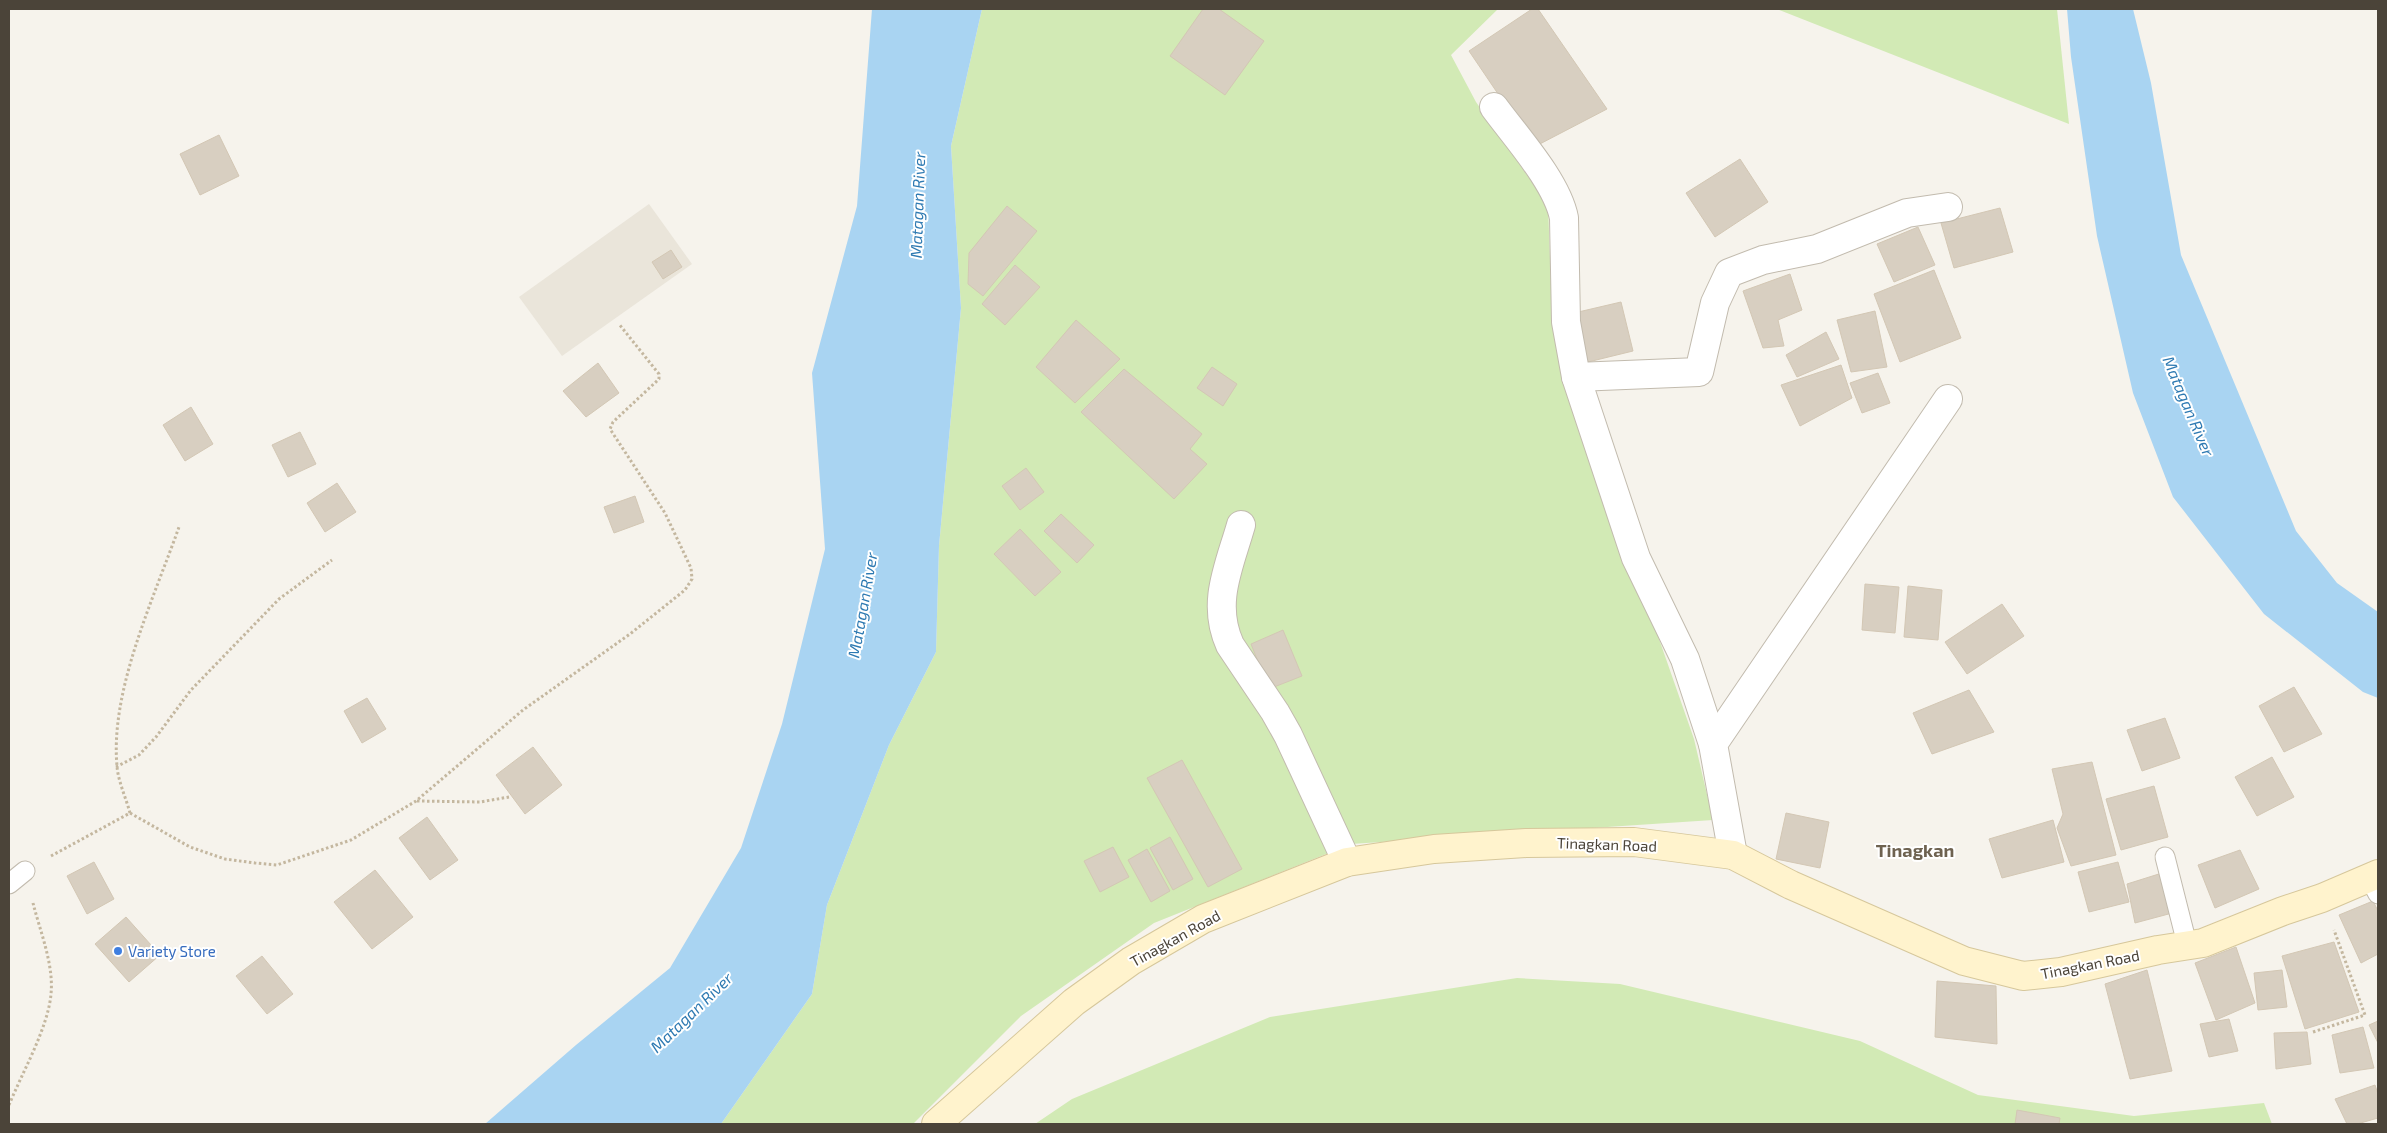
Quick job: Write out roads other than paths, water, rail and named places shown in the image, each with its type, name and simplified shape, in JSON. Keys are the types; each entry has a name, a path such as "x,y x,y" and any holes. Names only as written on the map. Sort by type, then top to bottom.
{"street":[{"path":"1494,107 1550,185 1562,210 1566,322 1576,377 1636,558 1685,659 1713,744 1733,855"},
{"path":"1576,377 1699,372 1715,303 1729,272 1763,260 1817,249 1907,213 1948,207"},
{"path":"1713,744 1948,399"},
{"path":"1241,525 1221,596 1221,622 1230,645 1275,712 1288,735 1347,862"},
{"name":"Tinagkan Road","path":"936,1124 1074,1002 1131,961 1203,920 1347,862 1434,848 1526,843 1634,842 1733,855 1791,885 1964,961 2023,976 2061,972 2187,944 2203,943 2283,910 2375,882"}],"lane":[{"path":"2165,857 2187,944"},
{"path":"9,884 25,870"}],"water":[{"name":"Matagan River","path":"872,9 982,9 951,146 961,308 939,546 936,652 889,745 827,905 812,994 721,1124 485,1124 576,1045 670,968 741,848 782,724 825,549 812,373 857,206"},
{"name":"Matagan River","path":"2067,9 2133,9 2151,83 2181,255 2296,531 2337,583 2378,612 2378,698 2363,692 2264,614 2173,497 2133,393 2097,236 2071,57"}],"place":[{"name":"Variety Store","path":"118,951"}],"district":[{"name":"Tinagkan","path":"1915,850"}]}
